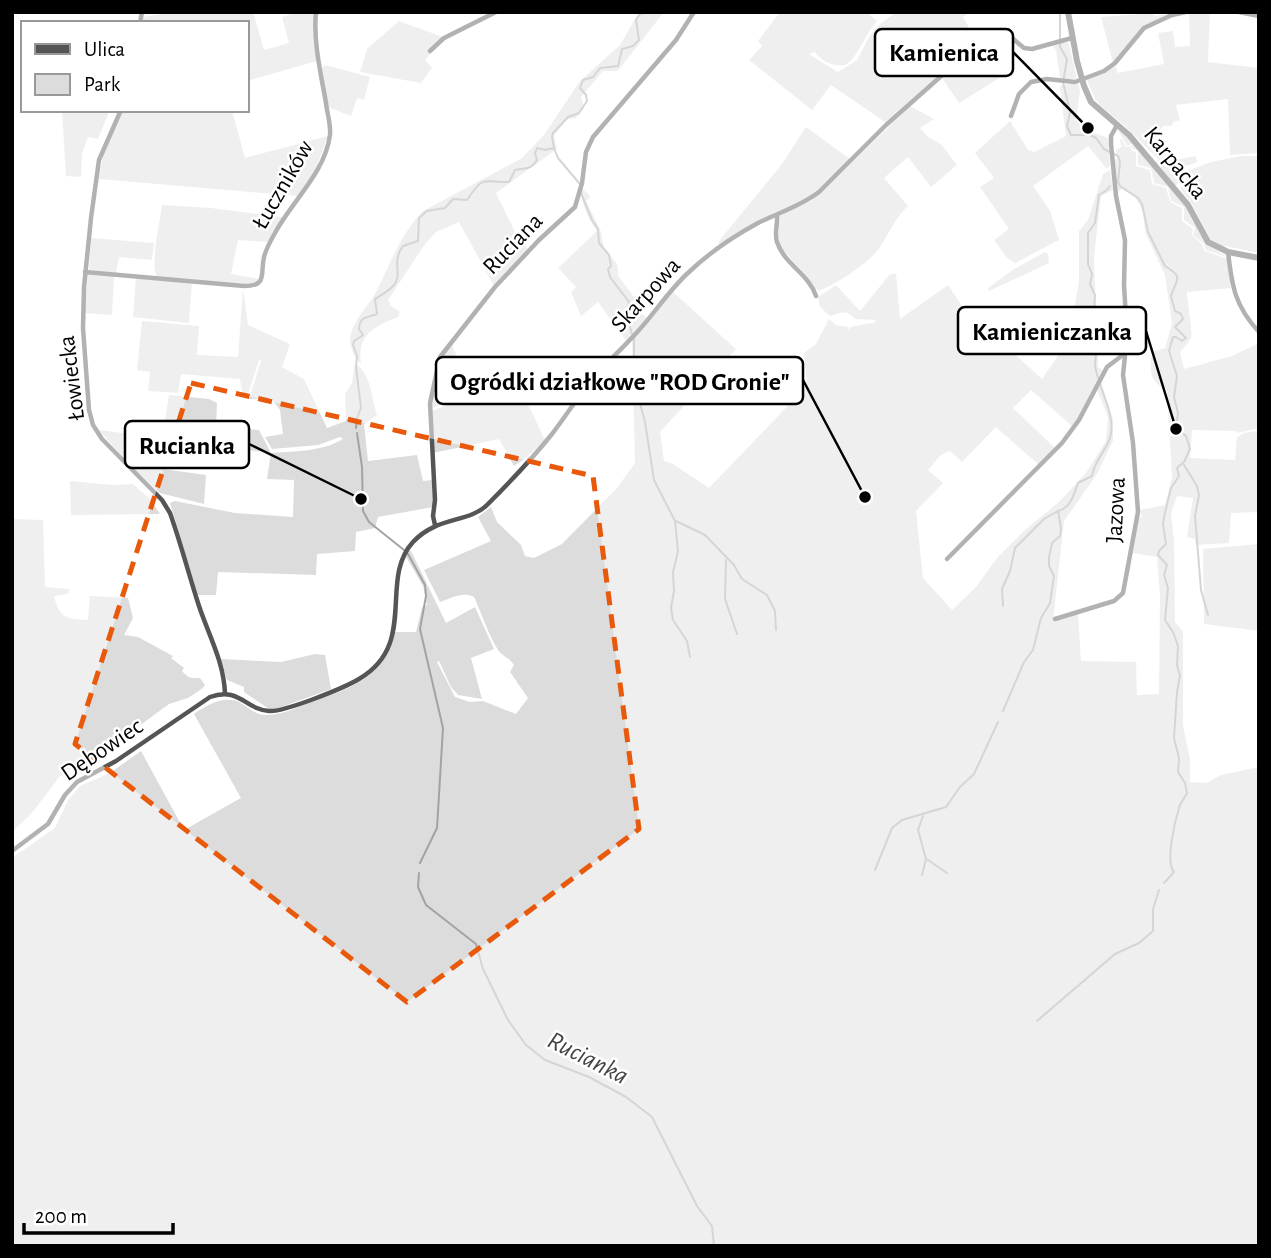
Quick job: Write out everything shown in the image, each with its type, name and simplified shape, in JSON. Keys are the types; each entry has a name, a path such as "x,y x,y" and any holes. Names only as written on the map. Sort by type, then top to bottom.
{"street":[{"name":"Łuczników","path":"85,272 244,286 260,282 264,273 264,258 272,238 311,180 329,138 316,33 316,12"},
{"path":"430,51 444,38 496,12"},
{"name":"Ruciana","path":"435,525 430,403 442,351 495,287 539,240 575,207 582,183 586,152 593,137 615,108 676,40 694,12"},
{"name":"Karpacka","path":"1068,12 1068,39 1091,102 1135,141 1188,205 1208,242 1228,252"},
{"path":"1011,116 1016,100 1028,84 1035,80 1082,80 1111,67 1144,28 1185,12"},
{"path":"1239,12 1259,16"},
{"name":"Skarpowa","path":"225,694 241,698 262,710 274,711 351,683 366,674 379,661 392,638 400,569 404,554 415,540 435,525 484,509 547,440 591,380 683,278 703,260 749,228 819,192 900,111 996,34 1006,33 1027,49 1068,39"},
{"name":"Łowiecka","path":"120,112 99,160 85,272 83,336 89,410 93,425 102,439 167,507 202,615 214,642 225,694"},
{"name":"Jazowa","path":"1055,619 1114,601 1123,593 1138,512 1133,443 1123,374 1128,351 1124,285 1125,240 1115,196 1111,149 1111,136 1117,125"},
{"path":"777,215 777,244 812,284 816,296"},
{"path":"1259,258 1228,252 1236,300 1242,312 1259,332"},
{"path":"947,559 1062,443 1079,420 1107,367 1125,355"},
{"name":"Dębowiec","path":"12,851 48,824 65,794 77,782 116,761 207,699 225,694"}],"highlighted area":[{"path":"191,383 593,476 639,829 407,1002 75,744"}],"green space":[{"path":"172,12 253,12 264,50 289,43 282,17 298,12 314,12 317,61 248,81 248,21 142,21 143,17"},
{"path":"639,12 664,12 618,71 603,71 581,97 584,108 576,118 568,119 554,135 557,149 496,193 518,238 528,249 494,286 459,222 436,232 388,300 391,306 400,312 398,317 381,324 364,339 360,354 361,364 351,346 353,327 376,292 402,239 415,220 423,211 522,158 544,135 580,81 620,45"},
{"path":"780,12 867,12 877,21 846,65 828,63 815,52 809,54 838,72 857,60 870,35 895,13 970,12 963,17 978,44 885,122 831,85 812,110 749,60 762,46 758,41"},
{"path":"1153,13 1154,16 1168,14 1137,33 1113,63 1101,17"},
{"path":"1189,13 1210,13 1208,62 1259,68 1259,153 1230,155 1228,99 1176,105 1180,120 1173,122 1172,126 1163,126 1153,140 1159,149 1175,160 1196,156 1197,162 1181,168 1175,179 1179,180 1176,186 1156,162 1159,160 1095,99 1087,80 1115,65 1118,73 1164,64 1158,33 1173,31 1175,47 1190,46"},
{"path":"399,21 443,37 429,51 431,53 425,60 432,68 421,83 360,72 367,49"},
{"path":"1064,41 1069,44 1077,79 1060,79 1056,50 1053,46"},
{"path":"988,44 1001,77 959,103 942,78"},
{"path":"325,65 370,77 364,100 357,98 351,116 328,107 322,68"},
{"path":"1078,83 1080,92 1076,120 1084,129 1108,138 1110,165 1107,169 1088,146 1033,186 1050,211 1059,240 1015,263 1007,258 994,240 1009,229 980,187 994,178 975,153 1010,121 1028,150 1034,152 1066,136 1060,88 1061,85"},
{"path":"910,106 934,119 920,128 928,137 941,144 957,165 931,187 908,157 884,178 908,206 868,260 843,279 818,291 781,247 778,235 780,216 812,200 825,189"},
{"path":"62,112 109,112 98,139 88,137 82,153 81,177 66,176"},
{"path":"121,112 233,112 245,158 328,136 314,173 298,196 99,179 103,156"},
{"path":"806,127 850,159 813,195 719,247 719,241 782,164"},
{"path":"1121,131 1185,206 1205,242 1226,257 1206,250 1203,243 1193,235 1195,228 1184,220 1184,207 1171,201 1168,187 1154,183 1151,168 1138,165 1138,151 1132,148 1132,144 1127,146 1119,132 1115,132"},
{"path":"1120,137 1126,147 1131,146 1131,150 1136,152 1136,166 1150,170 1152,184 1166,188 1170,202 1182,208 1182,221 1193,229 1192,235 1205,251 1227,259 1231,288 1187,292 1191,338 1180,352 1184,369 1232,356 1259,343 1259,428 1237,433 1192,430 1190,458 1235,460 1237,437 1259,431 1259,512 1231,513 1229,543 1196,545 1195,539 1187,537 1193,498 1177,496 1171,513 1175,622 1183,631 1183,725 1190,760 1190,782 1206,783 1221,775 1259,767 1259,1246 12,1246 12,858 55,828 68,800 80,786 110,773 141,751 184,830 241,798 194,714 209,705 233,700 259,714 278,714 337,693 363,680 384,660 395,632 416,632 422,607 427,605 423,586 405,555 408,551 411,551 446,623 475,607 494,649 471,658 482,699 458,695 451,687 439,661 437,662 455,697 470,702 483,701 516,714 528,698 510,672 514,665 494,644 474,597 462,595 440,602 424,570 491,541 478,517 491,507 497,522 521,545 525,556 534,558 562,544 617,488 635,463 632,340 673,292 736,349 660,432 664,461 709,488 807,386 804,353 816,344 829,319 836,325 848,327 849,331 850,327 876,322 855,319 846,313 830,316 820,307 818,297 836,285 860,311 890,274 896,274 900,319 948,285 962,306 1042,379 1069,340 1079,281 1079,231 1088,220 1103,174 1110,170 1113,190 1101,196 1094,257 1098,367 1104,371 1073,427 1031,390 1013,408 1056,449 1039,465 996,427 962,462 950,451 941,455 928,470 943,483 916,511 923,578 952,610 976,587 997,558 1060,501 1086,473 1106,441 1108,417 1097,390 1101,382 1113,419 1113,441 1097,474 1064,521 1053,621 1078,614 1081,661 1136,662 1137,695 1159,694 1160,596 1157,557 1133,553 1139,519 1142,516 1140,510 1165,505 1172,478 1167,389 1153,379 1151,364 1152,352 1165,348 1172,323 1165,275 1145,232 1143,211 1135,197 1122,189 1116,193 1114,159 1117,159 1116,150 1121,147"},
{"path":"1241,156 1259,156 1259,253 1220,245 1210,239 1192,204 1181,190 1181,186 1185,186 1187,171 1211,162"},
{"path":"582,188 591,197 586,201 600,229 604,247 617,264 619,277 634,297 638,310 647,318 626,341 598,302 581,316 571,292 576,287 558,268 597,231 585,210"},
{"path":"162,205 282,217 268,242 238,240 231,274 260,279 254,285 157,277 155,253"},
{"path":"91,238 154,243 152,260 119,257 116,273 89,270"},
{"path":"1045,252 1048,254 1049,263 989,291 988,288 1014,269"},
{"path":"87,274 114,275 112,315 85,313"},
{"path":"136,277 192,282 189,323 133,317"},
{"path":"243,288 248,325 290,344 282,367 304,379 327,428 346,421 345,394 352,383 355,363 361,368 368,380 377,415 364,424 368,461 417,455 423,481 433,480 433,507 378,517 375,528 356,532 355,551 317,554 316,575 218,572 216,595 198,595 170,503 175,501 235,513 293,517 294,480 267,479 271,453 317,449 343,439 340,437 318,445 272,449 265,437 283,434 280,410 271,398 249,399 261,361 259,360 247,398 243,397 240,379 181,374 178,393 148,391 150,372 137,370 142,321 199,326 197,355 238,357"},
{"path":"451,342 459,362 450,367 462,399 511,384 521,393 530,409 545,440 514,466 499,439 433,453 431,411 452,404 451,402 431,408 441,357"},
{"path":"169,395 209,399 217,403 216,427 259,430 271,453 162,439"},
{"path":"99,430 145,436 144,463 127,462"},
{"path":"134,465 206,475 204,504 160,493 132,467"},
{"path":"70,481 133,484 150,499 160,514 71,515"},
{"path":"12,519 43,520 45,587 69,589 68,594 54,596 62,614 69,618 88,620 90,596 128,598 133,618 124,635 138,637 173,656 171,658 184,668 184,674 190,678 200,678 205,685 188,698 169,704 131,732 60,776 32,813 12,832"},
{"path":"1259,544 1259,631 1204,624 1203,549"},
{"path":"315,654 325,655 331,689 276,709 269,709 244,692 244,687 227,680 221,659 281,662"}],"waterway":[{"name":"Rucianka","path":"356,428 361,408 354,341 363,335 359,329 363,319 377,314 375,299 394,285 398,277 398,257 403,246 418,241 419,218 427,211 445,208 453,199 467,200 480,183 509,182 515,170 535,163 537,148 554,148 553,133 568,117 579,113 587,101 580,88 583,80 593,77 600,68 618,66 622,49 633,46 639,40 636,20 640,14 649,12"},
{"path":"1060,12 1060,47 1067,59 1063,82 1070,112 1067,126 1071,135 1090,135 1096,138 1104,149 1118,156 1118,182 1142,204 1148,232 1165,266 1177,276 1171,296 1175,311 1181,314 1183,319 1175,327 1186,338 1182,341 1173,337 1169,351 1177,376 1174,397 1178,413 1176,429 1186,436 1190,449 1184,462 1177,468 1179,476 1171,488 1164,517 1166,544 1158,555 1167,565 1164,575 1168,588 1165,620 1178,646 1177,665 1180,676 1174,738 1179,758 1178,772 1185,783 1187,793 1175,822 1170,860 1174,872 1164,883"},
{"path":"554,148 558,158 579,183"},
{"path":"1098,378 1096,352 1089,331 1095,295 1090,284 1092,274 1088,264 1088,233 1095,223 1099,195 1110,186"},
{"path":"581,193 598,229 599,243 609,255 610,277 629,302 627,317 632,334"},
{"path":"634,339 634,381 645,422 654,480 675,521 678,551 673,572 673,620 687,641 690,657"},
{"path":"1003,711 1024,662 1033,650 1041,618 1050,603 1054,576 1049,566 1049,557 1052,543 1060,536 1058,511 1069,504 1078,483 1092,476 1110,437 1110,414 1100,384"},
{"name":"Rucianka","path":"357,433 362,467 363,511 369,522 404,550"},
{"path":"1184,465 1197,486 1199,495 1195,516 1201,590 1208,615"},
{"path":"1003,606 1002,589 1010,571 1015,548 1044,519 1058,511"},
{"path":"676,521 705,535 734,565 742,579 767,595 775,611 776,630"},
{"name":"Rucianka","path":"408,554 425,585 426,596 420,629 443,728 437,828 420,863"},
{"path":"726,560 725,599 737,634"},
{"path":"875,870 892,828 902,820 946,807 960,787 974,774 998,722"},
{"path":"922,875 926,859 918,830 923,816"},
{"path":"928,860 947,873"},
{"name":"Rucianka","path":"419,873 418,887 426,905 476,944 483,969 508,1020 526,1045 545,1060 589,1077 626,1097 652,1117 697,1206 712,1226 714,1246"},
{"path":"1037,1021 1115,954 1139,943 1153,931 1153,909 1159,890"}],"place":[{"name":"Kamienica","path":"1088,128"},
{"name":"Kamieniczanka","path":"1176,429"},
{"name":"Ogródki działkowe \"ROD Gronie\"","path":"865,497"},
{"name":"Rucianka","path":"361,499"}]}
